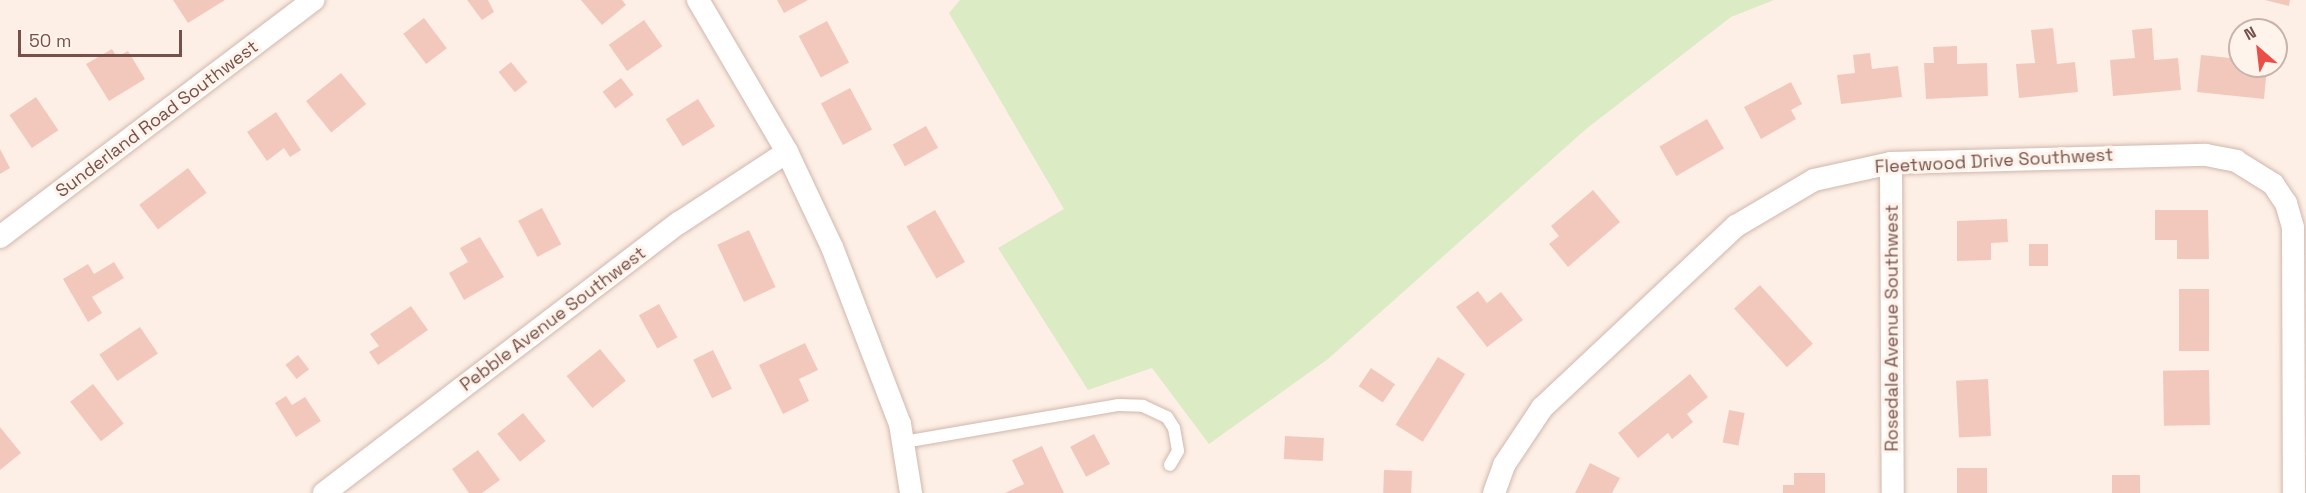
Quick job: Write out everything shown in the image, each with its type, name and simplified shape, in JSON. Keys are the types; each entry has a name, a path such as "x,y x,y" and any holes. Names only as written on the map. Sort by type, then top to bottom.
{"street":[{"name":"Sunderland Road Southwest","path":"0,237 313,0"},
{"path":"698,0 787,152 832,247 886,381 904,442 911,493"},
{"name":"Pebble Avenue Southwest","path":"324,493 679,223 787,152"},
{"name":"Fleetwood Drive Southwest","path":"1494,493 1504,465 1542,408 1736,226 1814,180 1891,163 2206,155 2236,161 2272,184 2286,203 2293,228 2294,493"},
{"name":"Rosedale Avenue Southwest","path":"1891,163 1893,493"}],"lane":[{"path":"904,442 1119,405 1143,406 1167,417 1174,428 1178,451 1170,465"}],"green space":[{"path":"960,0 1774,0 1731,17 1586,129 1328,359 1209,444 1152,368 1088,390 998,248 1064,209 949,13"}],"building":[{"path":"173,0 225,0 188,23"},
{"path":"467,0 488,0 494,12 482,20"},
{"path":"581,0 622,0 626,5 602,25"},
{"path":"777,0 808,0 784,13"},
{"path":"2265,0 2290,0 2289,6"},
{"path":"424,18 447,48 426,64 403,34"},
{"path":"644,20 662,46 627,71 609,45"},
{"path":"827,21 849,62 821,78 799,36"},
{"path":"2053,28 2057,64 2075,62 2078,92 2019,98 2016,64 2035,63 2031,30"},
{"path":"2152,28 2154,60 2178,58 2181,90 2113,96 2110,60 2135,58 2132,30"},
{"path":"1957,46 1957,64 1987,63 1988,96 1926,99 1924,63 1934,63 1933,47"},
{"path":"112,49 117,57 128,51 145,79 109,101 86,64"},
{"path":"1870,53 1872,69 1898,66 1902,97 1841,104 1837,75 1855,73 1853,55"},
{"path":"2201,55 2228,58 2228,78 2266,78 2264,99 2197,92"},
{"path":"511,62 527,82 515,92 499,72"},
{"path":"341,73 366,104 331,132 306,101"},
{"path":"621,78 634,95 615,109 603,92"},
{"path":"1791,82 1802,104 1791,110 1796,119 1761,139 1744,107"},
{"path":"850,88 872,129 843,145 821,103"},
{"path":"36,97 58,130 32,148 9,115"},
{"path":"698,99 715,126 683,146 666,119"},
{"path":"276,112 301,150 290,157 284,148 267,161 247,132"},
{"path":"1707,119 1724,148 1676,176 1659,146"},
{"path":"926,126 938,148 905,166 893,144"},
{"path":"0,149 10,168 0,174"},
{"path":"188,168 207,193 158,229 139,205"},
{"path":"1593,190 1620,222 1568,267 1549,244 1559,236 1551,226"},
{"path":"542,208 561,244 537,257 518,221"},
{"path":"935,210 965,262 936,278 906,226"},
{"path":"2155,210 2208,210 2209,259 2177,259 2177,240 2155,240"},
{"path":"2007,219 2008,242 1991,243 1991,260 1957,261 1957,221"},
{"path":"749,230 776,287 744,302 717,245"},
{"path":"480,237 504,277 464,300 449,273 468,262 460,248"},
{"path":"2029,244 2048,244 2048,266 2029,266"},
{"path":"114,262 124,278 92,297 102,313 88,322 63,279 88,264 94,274"},
{"path":"1760,285 1813,344 1787,367 1734,308"},
{"path":"2179,289 2209,289 2209,351 2179,351"},
{"path":"1478,291 1487,303 1501,292 1523,320 1487,347 1456,307"},
{"path":"659,304 677,337 657,348 639,315"},
{"path":"411,306 428,330 378,365 369,352 379,346 370,334"},
{"path":"140,327 158,354 117,381 99,354"},
{"path":"805,343 818,370 799,379 809,401 783,414 759,365"},
{"path":"600,349 626,381 592,408 567,376"},
{"path":"713,350 732,389 712,398 693,360"},
{"path":"298,355 309,369 296,379 285,365"},
{"path":"1438,357 1465,374 1423,442 1396,425"},
{"path":"1371,368 1395,384 1383,402 1359,386"},
{"path":"2209,370 2210,425 2164,426 2163,371"},
{"path":"1690,374 1708,397 1687,414 1693,422 1672,439 1668,433 1638,458 1618,433"},
{"path":"1988,379 1991,436 1959,438 1956,381"},
{"path":"93,384 124,423 101,441 70,402"},
{"path":"286,396 292,405 305,397 321,421 296,437 275,403"},
{"path":"1729,410 1745,413 1738,445 1723,442"},
{"path":"523,413 546,441 520,462 497,434"},
{"path":"0,427 21,453 0,470"},
{"path":"1094,434 1110,464 1086,477 1070,447"},
{"path":"1285,436 1324,438 1323,461 1284,459"},
{"path":"1042,446 1064,493 1005,493 1024,484 1012,460"},
{"path":"478,450 500,480 482,493 469,493 452,469"},
{"path":"1590,463 1620,478 1612,493 1575,493"},
{"path":"1957,468 1987,468 1987,493 1957,493"},
{"path":"1384,470 1412,471 1411,493 1383,493"},
{"path":"1794,473 1825,473 1825,493 1783,493 1783,485 1794,485"},
{"path":"2112,475 2140,475 2140,493 2112,493"}]}
